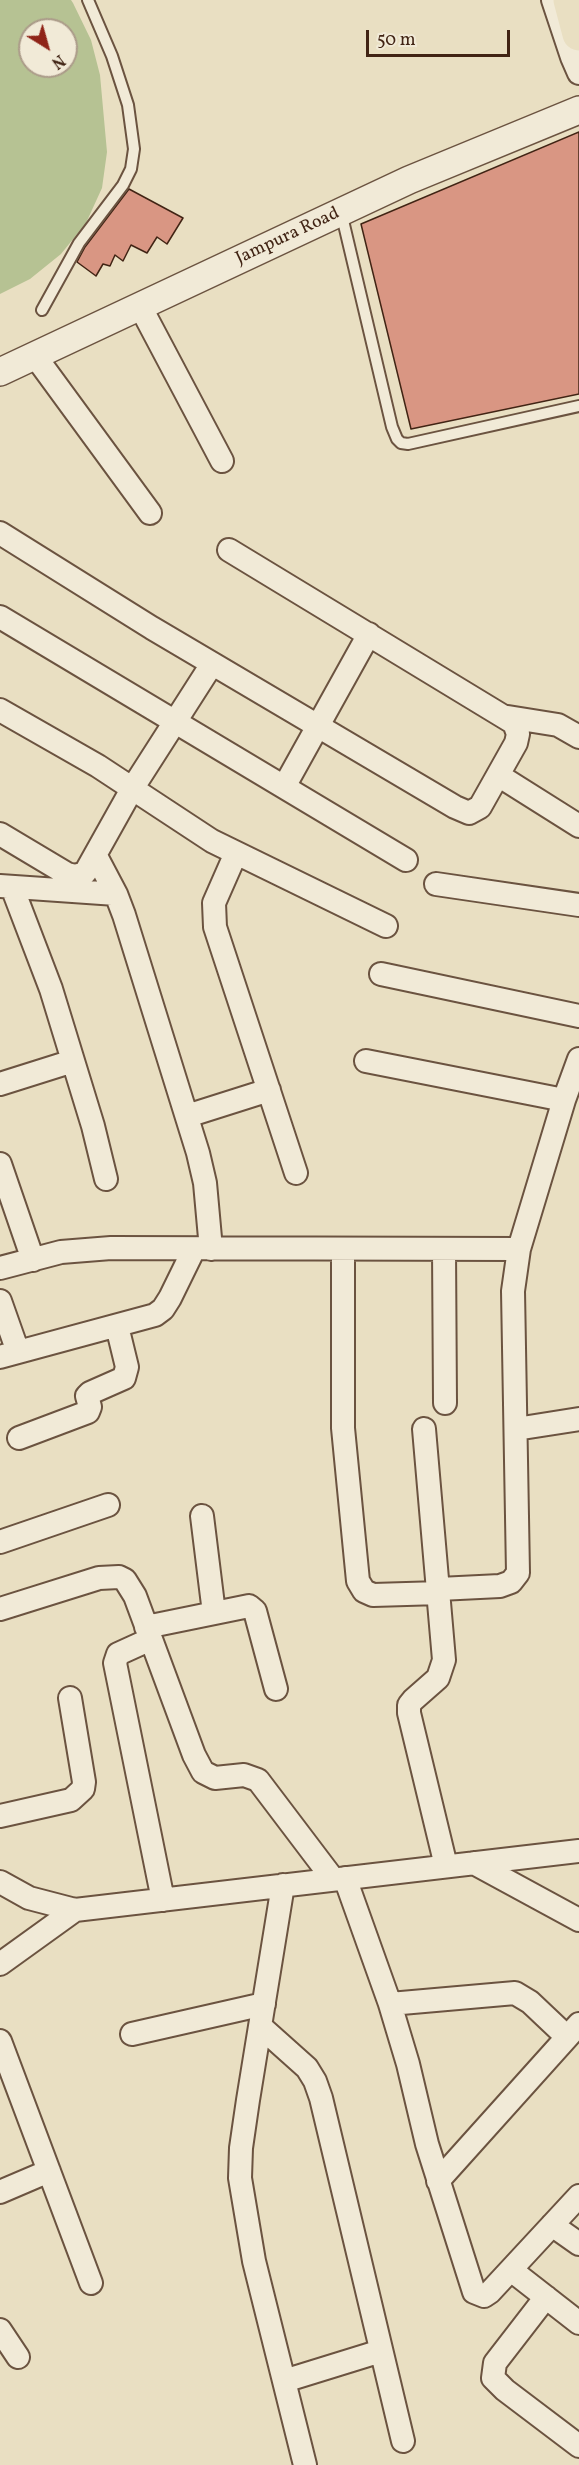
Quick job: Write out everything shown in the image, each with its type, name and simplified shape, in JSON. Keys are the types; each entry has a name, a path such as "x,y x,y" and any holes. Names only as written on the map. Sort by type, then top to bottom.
{"highway":[{"path":"570,0 579,34"}],"street":[{"path":"553,0 579,73"},
{"name":"Jampura Road","path":"0,372 409,180 579,110"},
{"path":"140,306 222,461"},
{"path":"35,356 150,513"},
{"path":"0,533 318,727 463,812 475,812 516,744 517,728 508,717 229,550"},
{"path":"0,617 406,860"},
{"path":"284,787 369,634"},
{"path":"0,834 75,876 85,873 132,789 212,664"},
{"path":"0,710 98,766 212,842 386,926"},
{"path":"508,717 558,725 579,737"},
{"path":"498,775 579,826"},
{"path":"236,853 214,903 215,927 296,1173"},
{"path":"0,1301 9,1355 155,1315 163,1309 202,1249 205,1183 187,1116 116,894 96,856"},
{"path":"436,884 579,905"},
{"path":"106,1179 93,1126 51,989 6,887 116,894"},
{"path":"381,974 579,1017"},
{"path":"343,1249 343,1428 358,1581 364,1591 373,1594 500,1586 511,1582 518,1573 513,1291 519,1249 564,1100 579,1059"},
{"path":"0,1084 73,1061"},
{"path":"366,1061 564,1100"},
{"path":"187,1116 269,1090"},
{"path":"0,1164 33,1260"},
{"path":"0,1269 62,1252 87,1249 519,1249"},
{"path":"444,1249 445,1403"},
{"path":"19,1438 88,1412 90,1407 88,1394 124,1378 127,1367 117,1326"},
{"path":"516,1429 579,1419"},
{"path":"424,1429 440,1591 444,1660 442,1671 433,1685 413,1700 409,1706 409,1713 446,1866"},
{"path":"0,1542 108,1505"},
{"path":"202,1516 214,1612"},
{"path":"0,1609 99,1578 119,1577 131,1587 194,1755 203,1772 215,1778 244,1775 258,1780 339,1878 390,2004 438,2181 474,2292 484,2296 579,2196"},
{"path":"163,1900 115,1663 118,1654 149,1633 214,1612 244,1606 253,1608 276,1689"},
{"path":"0,1816 71,1800 83,1789 84,1782 70,1698"},
{"path":"0,1882 29,1898 75,1910 579,1851"},
{"path":"474,1863 579,1920"},
{"path":"283,1885 241,2148 240,2178 254,2261 305,2465"},
{"path":"0,1964 75,1910"},
{"path":"390,2004 515,1993 573,2031 438,2181"},
{"path":"132,2034 262,2015"},
{"path":"262,2015 315,2081 324,2109 403,2441"},
{"path":"0,2041 91,2283"},
{"path":"0,2192 49,2170"},
{"path":"552,2225 579,2244"},
{"path":"510,2270 579,2323"},
{"path":"546,2297 495,2363 493,2378 505,2390 579,2446"},
{"path":"0,2330 18,2357"},
{"path":"284,2381 381,2350"}],"lane":[{"path":"42,310 79,243 123,186 131,169 134,149 128,105 112,56 88,0"},
{"path":"341,212 392,428 401,443 408,444 579,406"}],"green space":[{"path":"0,0 71,0 91,40 100,75 107,152 102,188 86,223 61,254 30,279 0,294"}],"building":[{"path":"579,132 579,394 411,429 361,224"},
{"path":"129,189 183,218 167,244 157,237 147,253 131,245 123,261 115,255 110,266 103,264 96,276 77,262 85,247"}]}
